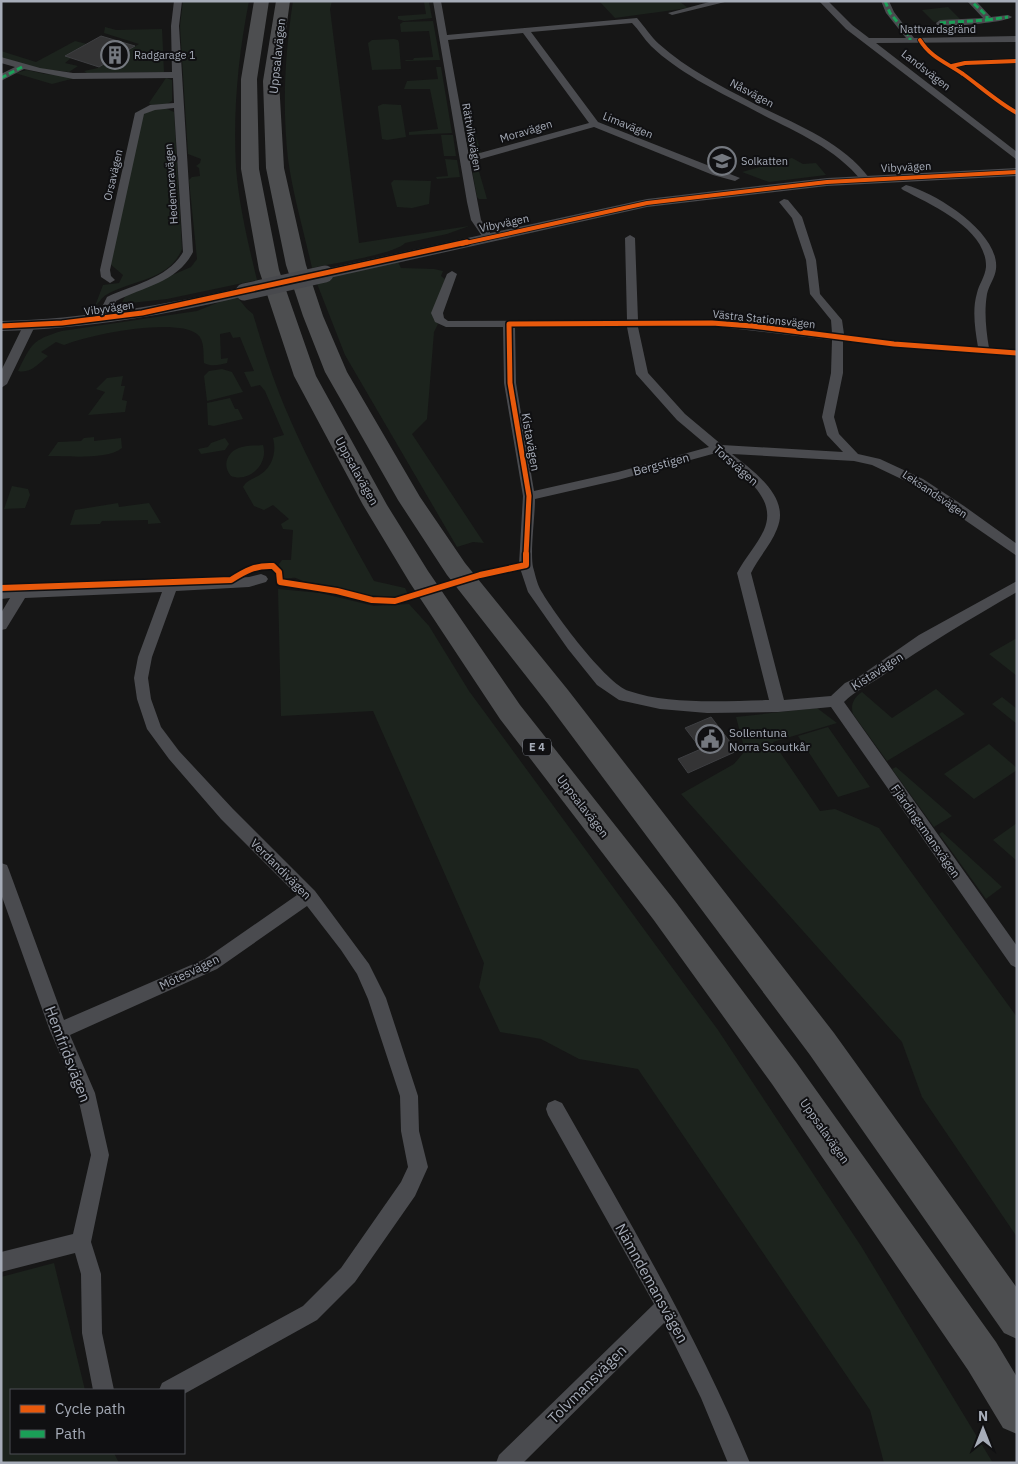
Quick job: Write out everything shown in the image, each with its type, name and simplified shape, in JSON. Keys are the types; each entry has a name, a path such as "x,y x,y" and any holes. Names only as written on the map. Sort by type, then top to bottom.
{"highway":[{"name":"Uppsalavägen","path":"262,1 249,79 250,169 269,270 305,376 380,513 419,577 510,712 664,910 784,1073 982,1356 1017,1414"},
{"name":"Uppsalavägen","path":"283,1 271,81 274,168 296,265 313,316 336,372 410,500 456,569 564,705 822,1044 1017,1320"}],"street":[{"name":"Hedemoravägen","path":"109,319 108,303 112,299 174,270 186,258 188,252 175,26 178,1"},
{"name":"Rättviksvägen","path":"436,1 476,220 488,237"},
{"path":"672,13 725,1"},
{"name":"Landsvägen","path":"823,1 849,27 1012,147 1017,157"},
{"path":"885,1 887,8 910,37 910,40"},
{"path":"971,1 987,16 987,20"},
{"path":"940,23 1008,17"},
{"name":"Nåsvägen","path":"525,30 634,20 655,45 694,74 833,150 859,171 865,179"},
{"path":"443,38 525,30"},
{"name":"Limavägen","path":"525,30 595,124 716,173 734,178"},
{"name":"Nattvardsgränd","path":"868,41 1017,39"},
{"path":"1,60 22,67 72,76 177,75"},
{"path":"1,78 22,67"},
{"name":"Orsavägen","path":"110,280 106,277 105,270 140,112 153,107 179,104"},
{"name":"Moravägen","path":"464,160 488,155 595,124"},
{"name":"Vibyvägen","path":"1,326 29,326 109,319 244,292 488,237 647,204 865,179 1017,172"},
{"path":"906,188 955,215 980,236 989,252 992,267 983,292 980,310 984,351"},
{"path":"784,202 797,216 811,260 815,294 836,320 838,338 837,373 828,417 833,435 854,457"},
{"name":"Torsvägen","path":"630,238 633,323 639,366 642,374 681,417 760,484 768,494 774,514 772,530 755,551 744,573 778,706"},
{"name":"Västra Stationsvägen","path":"452,274 437,313 439,320 446,324 712,323 752,326 894,344 1017,353"},
{"name":"Kistavägen","path":"508,324 512,402 528,496 526,566 534,589 572,645 602,681 624,696 660,703 707,707 778,706 835,702 850,687 864,680 924,639 1017,586"},
{"path":"1,384 29,326"},
{"name":"Bergstigen","path":"528,496 618,476 718,448 854,457"},
{"name":"Leksandsvägen","path":"854,457 868,459 900,470 1017,551"},
{"path":"1,594 171,587 249,582 261,579"},
{"name":"Verdandivägen","path":"171,587 145,657 141,678 144,699 154,729 174,755 227,814 309,896 363,969 377,998 409,1096 410,1131 418,1168 408,1189 348,1275 310,1313 171,1389"},
{"path":"1,625 20,594"},
{"name":"Fjärdingsmansvägen","path":"835,702 1017,960"},
{"name":"Hemfridsvägen","path":"1,870 59,1031 86,1093 100,1155 81,1242 91,1274 92,1333 103,1389"},
{"name":"Mötesvägen","path":"59,1031 211,964 309,896"},
{"name":"Nämndemansvägen","path":"554,1109 666,1306 708,1391 739,1463"},
{"path":"1,1262 81,1242"},
{"name":"Tolvmansvägen","path":"507,1463 666,1306"}],"shaded area":[{"path":"183,1 249,1 237,84 235,147 239,196 257,280 167,299 121,304 126,295 191,267 197,259 189,180 192,177 200,176 199,168 196,166 200,163 201,159 188,154 180,26"},
{"path":"293,1 332,1 330,9 359,243 469,226 447,234 405,243 376,255 312,268 293,186 286,139 285,80"},
{"path":"596,1 679,1 688,8 615,18 600,2"},
{"path":"424,2 429,2 432,18 404,21 398,19 398,16 426,14"},
{"path":"948,7 960,19 934,22 922,10"},
{"path":"433,21 440,60 406,61 413,60 414,58 433,57 429,31 401,32 400,24 403,22"},
{"path":"105,27 116,30 162,29 164,72 87,73 84,71 98,68 139,44 104,33"},
{"path":"372,40 398,40 399,43 401,69 372,70 368,43"},
{"path":"75,41 87,44 66,56 71,58 65,63 78,66 69,72 35,68 1,57 1,51 36,62"},
{"path":"436,67 441,67 452,133 409,135 409,132 438,129 430,89 404,89 407,81 438,79"},
{"path":"27,70 45,74 79,77 52,84 15,73"},
{"path":"166,78 172,80 172,101 167,104 151,105 149,103"},
{"path":"383,104 401,105 406,137 382,139 378,106"},
{"path":"165,108 174,112 182,249 176,260 159,273 106,295 95,306 103,285 119,283 123,275 109,263 143,115 148,111"},
{"path":"468,109 481,153 473,153 469,150 461,113 462,110"},
{"path":"441,135 453,135 456,156 444,156"},
{"path":"792,158 803,164 816,163 826,175 769,182 742,172"},
{"path":"445,159 457,160 460,177 437,179 436,177 448,176"},
{"path":"476,161 487,199 479,199 477,197 471,164"},
{"path":"394,180 431,181 429,204 412,208 397,207 391,183"},
{"path":"398,262 401,268 443,271 441,276 445,279 433,318 438,324 434,332 427,419 412,434 484,543 473,542 457,547 345,355 316,281"},
{"path":"232,297 237,297 253,314 272,373 289,417 348,535 374,581 405,588 408,594 384,598 371,597 296,578 283,580 277,567 282,560 291,560 293,530 283,529 281,524 289,519 273,505 264,510 254,506 243,487 247,482 267,469 274,455 273,438 284,435 265,391 260,385 251,387 244,372 254,371 240,337 233,338 230,332 220,334 221,359 228,358 227,363 210,365 204,363 202,343 197,334 186,329 170,327 131,329 64,345 56,342 41,352 48,356 38,365 27,371 18,371 30,348 39,340 52,334 197,311"},
{"path":"222,369 232,372 243,392 207,401 204,376 209,371"},
{"path":"123,376 121,386 125,386 122,400 127,401 125,412 88,415 105,392 96,389 107,378"},
{"path":"230,398 235,409 238,409 243,419 214,426 208,425 207,403"},
{"path":"94,437 94,441 121,438 122,448 115,452 97,456 48,456 58,442 81,441 84,438"},
{"path":"225,438 229,444 225,450 201,454 198,449 208,447 211,443"},
{"path":"263,445 263,459 256,470 244,477 231,476 226,463 233,451 245,446"},
{"path":"12,486 28,489 30,495 25,508 4,509"},
{"path":"118,503 119,507 149,503 161,523 148,524 148,520 102,521 100,524 70,525 75,510"},
{"path":"278,589 320,593 374,606 409,604 429,626 469,691 718,1030 861,1246 993,1463 884,1463 870,1410 638,1069 579,1059 541,1039 500,1032 479,987 484,963 373,711 281,716"},
{"path":"1017,638 1017,676 989,654"},
{"path":"936,689 965,714 887,761 853,714 852,704 857,696 862,692 892,718"},
{"path":"1002,697 1017,709 1017,724 992,704"},
{"path":"817,708 837,723 773,742 820,811 835,809 879,828 1017,1017 1017,1237 922,1097 902,1042 681,794 734,764 745,751 736,717"},
{"path":"828,727 870,787 838,797 798,736"},
{"path":"989,744 1017,770 974,799 944,774"},
{"path":"896,767 952,816 934,827 892,769"},
{"path":"1017,823 1017,861 993,840"},
{"path":"942,832 1002,887 986,899 939,834"},
{"path":"54,1263 85,1389 10,1389 10,1454 114,1454 119,1463 1,1463 1,1277"}],"building":[{"path":"101,36 135,46 99,67 65,56"},
{"name":"Sollentuna Norra Scoutkår","path":"711,717 737,751 688,773 678,759 701,749 685,728"}],"marked path":[{"path":"885,1 890,13 910,37 910,40"},
{"path":"940,23 987,20 987,16 971,1"},
{"path":"987,20 1008,17"},
{"path":"1,78 22,67"}],"cycle path":[{"path":"920,40 934,56 963,74 995,100 1017,113"},
{"path":"952,66 965,63 1017,61"},
{"path":"1,326 42,325 82,321 162,309 647,203 827,182 1017,172"},
{"path":"1,588 231,580 251,568 273,566 279,572 280,582 337,591 372,600 395,601 480,575 526,565 529,496 510,383 509,324 712,323 752,326 894,344 1017,353"}],"place":[{"name":"Radgarage 1","path":"115,55"},
{"name":"Solkatten","path":"722,161"},
{"name":"Sollentuna Norra Scoutkår","path":"710,739"}]}
